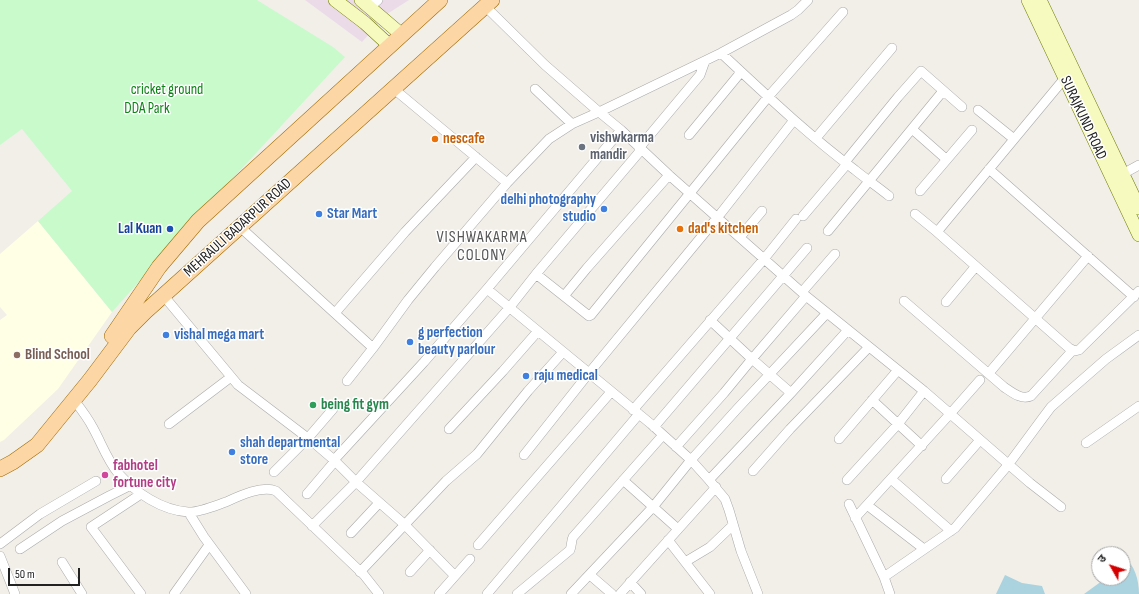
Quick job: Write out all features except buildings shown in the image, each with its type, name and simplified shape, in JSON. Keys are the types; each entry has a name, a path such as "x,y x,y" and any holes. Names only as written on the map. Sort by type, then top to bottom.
{"main road":[{"path":"335,0 365,22 390,46"},
{"name":"MEHRAULI BADARPUR ROAD","path":"0,469 13,462 37,445 74,400 129,328 159,268 198,221 440,0"},
{"name":"SURAJKUND ROAD","path":"1028,0 1064,79 1118,177 1139,208"},
{"name":"SURAJKUND ROAD","path":"1040,0 1118,177 1139,235"},
{"path":"370,2 402,35"},
{"name":"MEHRAULI BADARPUR ROAD","path":"0,460 28,440 45,425 100,353 139,308 164,295 488,3"}],"street":[{"path":"347,381 408,300 506,183 549,139 572,124 721,53 791,15 808,0"},
{"path":"488,3 545,65 621,130 668,175 804,294 924,391 1008,465 1061,507"},
{"path":"536,274 589,316 591,315 768,98 843,12"},
{"path":"816,138 892,48"},
{"path":"721,53 768,98 846,163 889,196"},
{"path":"312,526 356,482 510,307 700,75 705,60"},
{"path":"487,594 710,320 800,218 898,97 921,71 943,92 962,107"},
{"path":"689,134 741,72"},
{"path":"937,232 1064,79"},
{"path":"394,89 506,183"},
{"path":"535,89 572,124"},
{"path":"828,231 943,92"},
{"path":"978,110 1014,139"},
{"path":"524,455 588,373 717,218 794,120"},
{"path":"912,129 946,159"},
{"path":"307,494 334,461 487,290 621,130"},
{"path":"920,191 972,130"},
{"path":"335,313 405,232 476,157"},
{"path":"1118,177 1139,165"},
{"path":"916,214 1073,350 1079,350 1136,294 1088,256 989,169"},
{"path":"564,296 668,175"},
{"path":"740,238 762,211"},
{"path":"240,227 373,348"},
{"path":"654,427 807,248"},
{"path":"676,447 724,393 835,254"},
{"path":"989,373 1088,256"},
{"path":"946,302 976,266"},
{"path":"487,290 510,307 654,427 691,460 712,483 725,499 741,551 758,594"},
{"path":"164,295 243,390 308,438 404,524 455,576"},
{"path":"904,301 1004,387 1019,397 1026,398 1036,392 1073,350"},
{"path":"572,594 653,507 691,460 738,408 827,313"},
{"path":"710,320 791,393"},
{"path":"449,429 503,371 538,330"},
{"path":"620,594 678,529 712,483 848,330"},
{"path":"884,577 951,531 1008,465 1052,407 1106,359 1139,335"},
{"path":"753,471 790,429 869,347"},
{"path":"360,572 446,481 477,454 528,391 563,352"},
{"path":"839,439 898,370"},
{"path":"169,424 231,377"},
{"path":"855,518 922,446 980,380"},
{"path":"847,480 898,424 924,391"},
{"path":"478,546 611,392"},
{"path":"74,400 92,426 118,473 141,494 165,507 189,513 214,507 242,495 265,489 276,491 360,572 379,594"},
{"path":"872,400 922,446"},
{"path":"1086,443 1139,406"},
{"path":"274,472 308,438 333,409"},
{"path":"517,594 570,550 572,547 573,537 663,435"},
{"path":"946,479 980,440"},
{"path":"891,479 951,531"},
{"path":"623,480 678,529"},
{"path":"0,544 40,514 96,481"},
{"path":"20,549 62,521 131,485"},
{"path":"141,494 91,527 141,594"},
{"path":"351,533 379,503"},
{"path":"849,504 884,577 890,594"},
{"path":"867,505 924,549"},
{"path":"189,513 209,545 246,594"},
{"path":"685,562 710,547 733,525"},
{"path":"668,540 710,594"},
{"path":"174,594 209,545"},
{"path":"410,572 430,550"},
{"path":"0,556 15,594"},
{"path":"440,594 470,559"},
{"path":"62,562 82,594"},
{"path":"590,575 612,594"},
{"path":"630,582 641,594"}],"shaded area":[{"path":"305,0 409,0 387,14 362,42"},
{"path":"38,221 112,312 58,389 4,440 0,442 0,320 7,315 0,307 0,254"}],"green space":[{"name":"DDA Park","path":"0,0 257,0 333,47 345,57 196,218 112,312 38,221 72,191 22,129 0,145"}],"water":[{"path":"1131,564 1136,573 1139,594 1084,594 1095,586 1131,586"},
{"path":"1005,575 1022,583 1042,586 1045,594 996,594"}],"place":[{"name":"nescafe","path":"435,139"},
{"name":"vishwkarma mandir","path":"582,147"},
{"name":"delhi photography studio","path":"604,209"},
{"name":"Star Mart","path":"319,214"},
{"name":"Lal Kuan","path":"170,229"},
{"name":"dad's kitchen","path":"680,229"},
{"name":"vishal mega mart","path":"166,335"},
{"name":"g perfection beauty parlour","path":"410,342"},
{"name":"Blind School","path":"17,355"},
{"name":"raju medical","path":"526,376"},
{"name":"being fit gym","path":"313,405"},
{"name":"shah departmental store","path":"232,452"},
{"name":"fabhotel fortune city","path":"105,475"}],"district":[{"name":"VISHWAKARMA COLONY","path":"482,247"}],"park label":[{"name":"cricket ground","path":"167,90"}]}
